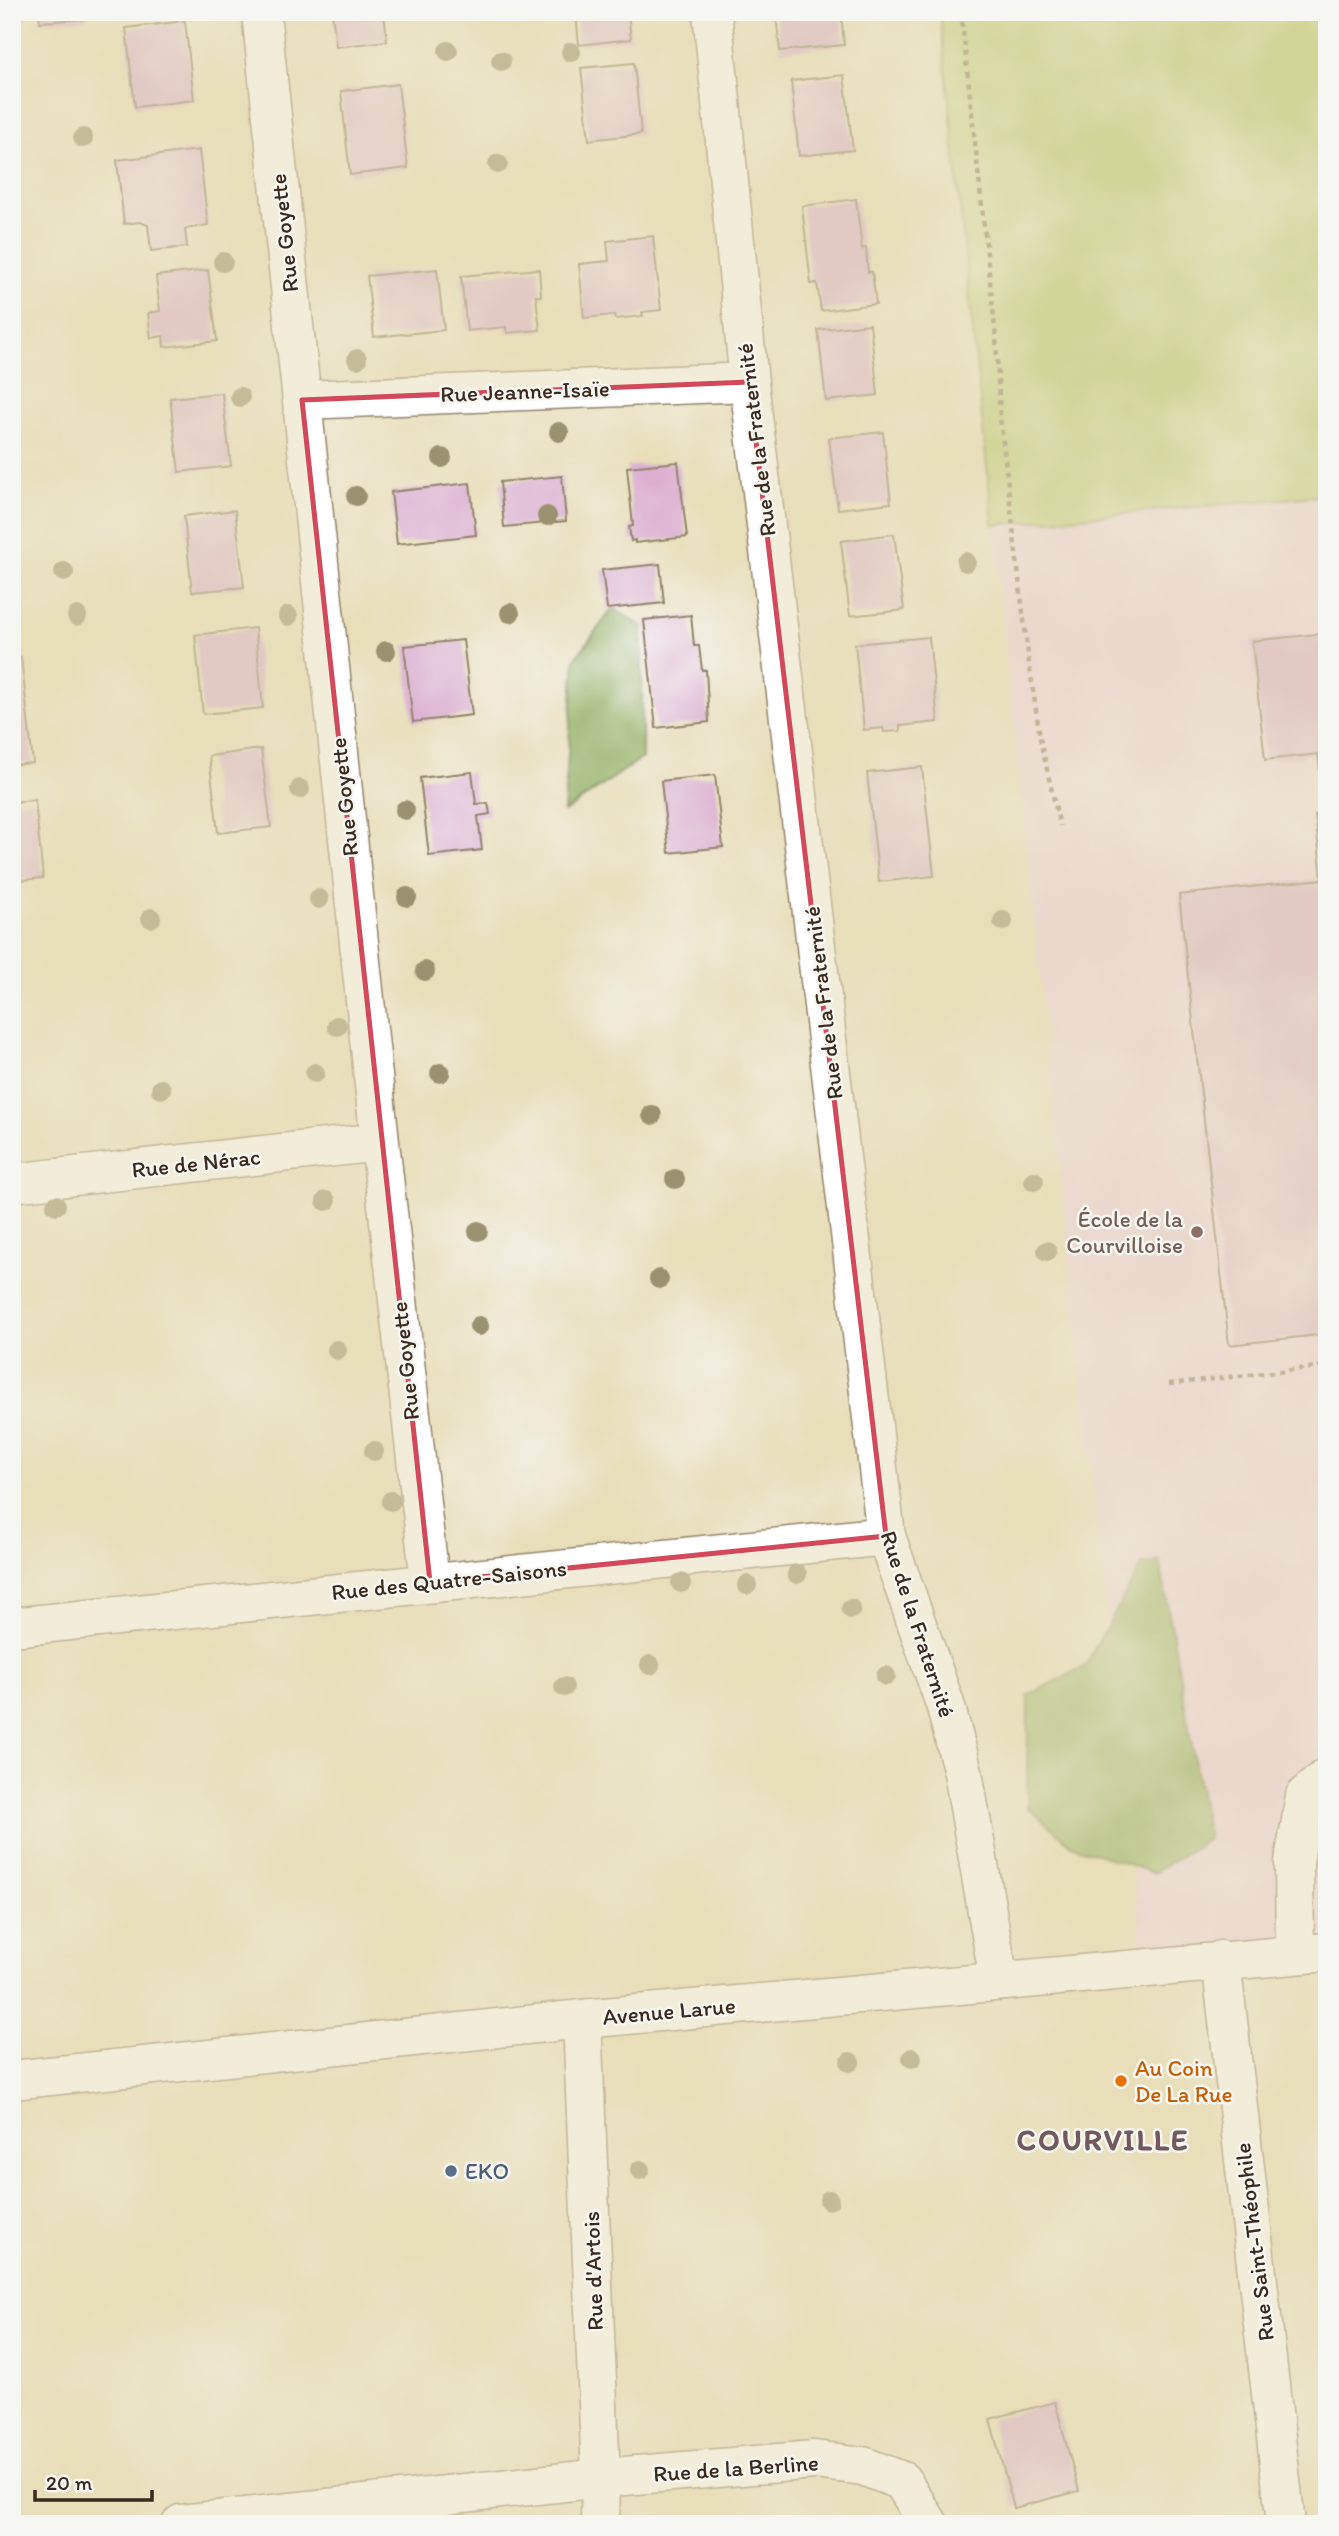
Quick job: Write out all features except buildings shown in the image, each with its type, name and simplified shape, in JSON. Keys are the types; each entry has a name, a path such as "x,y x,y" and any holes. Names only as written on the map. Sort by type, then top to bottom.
{"street":[{"name":"Rue Goyette","path":"261,12 380,1142 430,1582"},
{"name":"Rue de la Fraternité","path":"712,12 749,382 886,1536 945,1704 963,1772 999,1981"},
{"name":"Rue Jeanne-Isaïe","path":"302,400 749,382"},
{"name":"Rue de Nérac","path":"12,1183 380,1142"},
{"name":"Rue des Quatre-Saisons","path":"12,1627 886,1536"},
{"path":"1311,1953 1294,1862 1305,1796 1327,1777"},
{"name":"Avenue Larue","path":"12,2080 582,2019 1311,1953"},
{"name":"Rue Saint-Théophile","path":"1221,1960 1286,2524"},
{"name":"Rue d'Artois","path":"582,2019 601,2478 600,2524"},
{"name":"Rue de la Berline","path":"181,2524 601,2478 814,2460 863,2466 902,2481 929,2524"}],"path":[{"path":"961,12 996,337 1000,417 1028,649 1041,744 1060,826"},
{"path":"1169,1384 1327,1366"}],"highlighted area":[{"path":"749,382 886,1536 430,1582 302,400"}],"shaded area":[{"name":"École de la Courvilloise","path":"1327,495 1327,1940 1143,1959 993,525"}],"green space":[{"path":"940,12 1327,12 1327,495 993,525"},
{"path":"613,608 642,626 642,758 564,812 575,659"},
{"path":"1160,1561 1208,1839 1154,1873 1073,1846 1027,1807 1028,1695 1085,1666 1141,1566"}],"place":[{"name":"École de la Courvilloise","path":"1197,1232"},
{"name":"Au Coin De La Rue","path":"1121,2081"},
{"name":"EKO","path":"451,2171"}],"district":[{"name":"COURVILLE","path":"1103,2140"}]}
